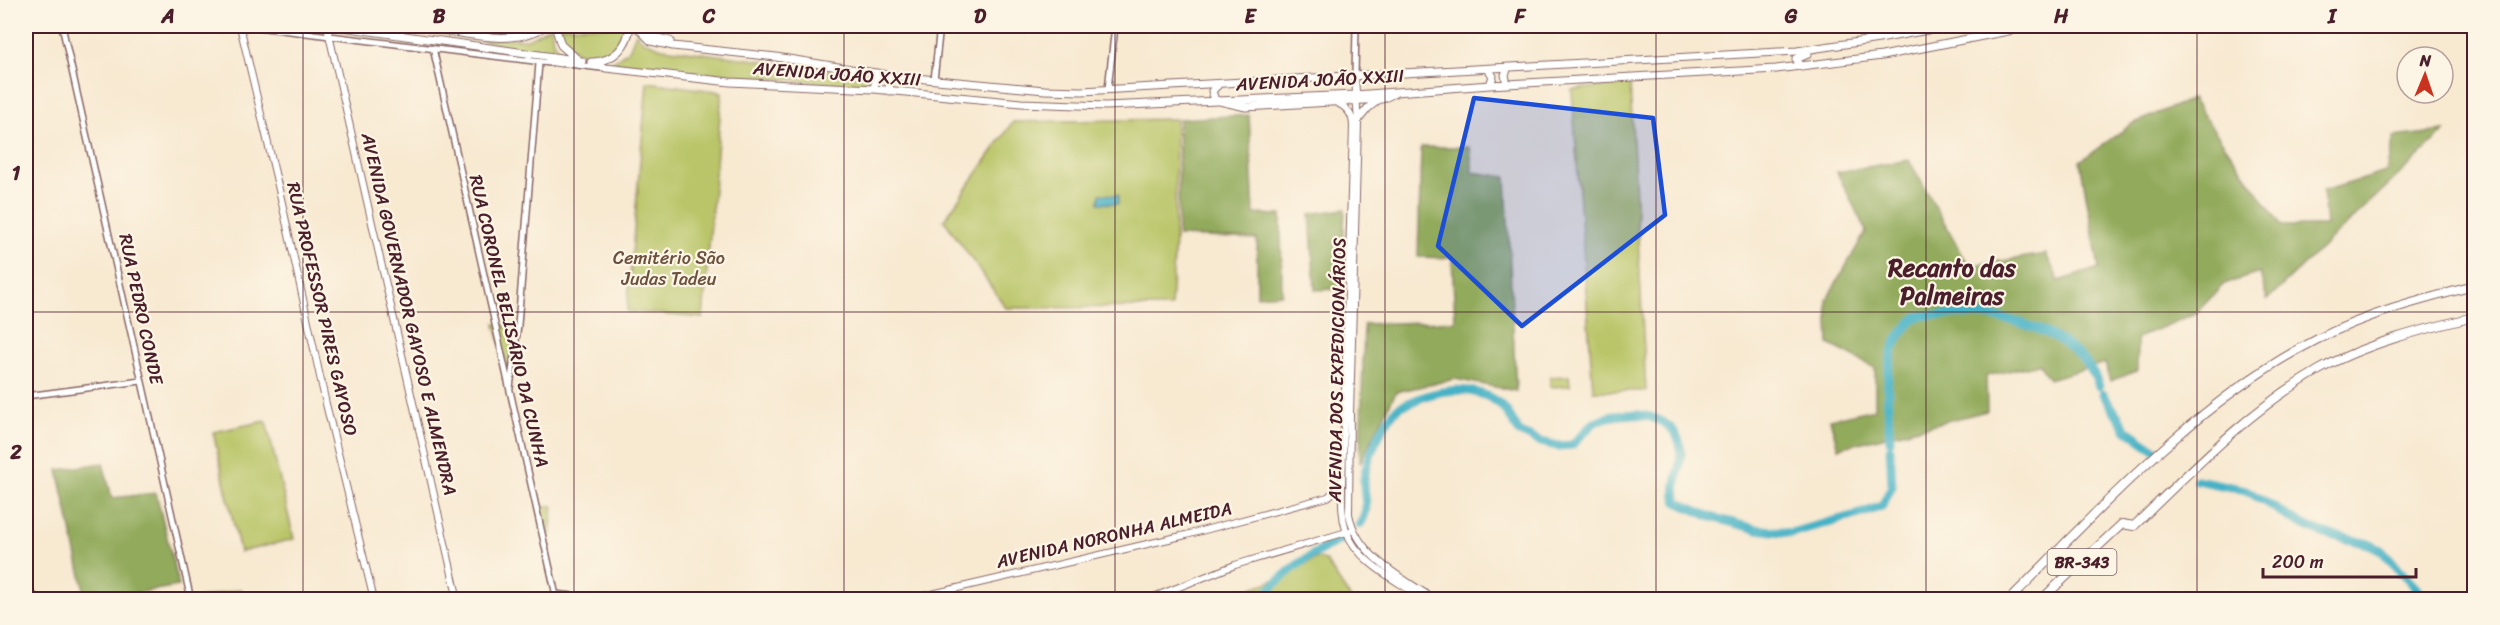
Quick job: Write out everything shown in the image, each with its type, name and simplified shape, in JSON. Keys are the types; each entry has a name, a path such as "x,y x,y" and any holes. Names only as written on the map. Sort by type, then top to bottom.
{"highway":[{"name":"BR-343","path":"2009,600 2131,478 2165,447 2249,380 2316,339 2402,305 2475,286"},
{"name":"BR-343","path":"2042,600 2122,524 2134,526 2251,417 2278,396 2321,369 2389,341 2475,317"}],"main road":[{"name":"RUA PROFESSOR PIRES GAYOSO","path":"240,26 326,404 374,600"},
{"name":"AVENIDA GOVERNADOR GAYOSO E ALMENDRA","path":"327,26 458,600"},
{"path":"335,26 591,62 605,60 618,52 626,40 630,26"},
{"path":"417,26 499,37 517,37 533,33 545,26"},
{"path":"519,26 528,30 545,26"},
{"path":"555,26 563,49 582,61"},
{"name":"AVENIDA JOÃO XXIII","path":"636,26 643,35 654,42 894,76 1045,90 1199,86 1772,53 1825,48 1949,26"},
{"path":"641,26 654,37 696,47"},
{"name":"AVENIDA JOÃO XXIII","path":"591,62 606,68 730,82 874,89 1062,105 1106,106 1197,100 1355,98 1400,91 1802,67 1898,54 2033,26"},
{"path":"1802,67 1796,61 1797,57 1825,48"},
{"path":"508,50 515,54 561,63"},
{"path":"1745,71 1775,64 1778,57 1772,53"},
{"path":"1507,84 1505,75 1508,68"},
{"path":"1488,69 1493,76 1490,85"},
{"path":"874,89 877,73"},
{"path":"890,91 889,83 894,76"},
{"name":"AVENIDA DOS EXPEDICIONÁRIOS","path":"1354,77 1356,120 1348,507 1350,531 1377,560 1435,600"},
{"path":"1218,85 1212,91 1215,100 1246,107 1335,102 1355,98 1382,99"},
{"path":"1197,100 1202,93 1199,86"},
{"path":"1335,102 1346,108 1356,120 1368,108 1400,91"},
{"name":"AVENIDA DOS EXPEDICIONÁRIOS","path":"1356,120 1342,502 1358,551 1425,600"},
{"path":"1328,497 1342,484"},
{"path":"1328,497 1348,507"},
{"name":"AVENIDA NORONHA ALMEIDA","path":"906,600 1186,535 1328,497"},
{"path":"1146,600 1235,565 1350,531"},
{"path":"26,590 39,600"}],"street":[{"name":"RUA PEDRO CONDE","path":"62,26 191,600"},
{"name":"AVENIDA JOÃO XXIII","path":"249,26 539,63 606,68"},
{"path":"504,26 532,26"},
{"path":"934,80 940,26"},
{"path":"1108,89 1115,26"},
{"path":"1354,77 1356,26"},
{"name":"RUA CORONEL BELISÁRIO DA CUNHA","path":"432,48 556,597"},
{"path":"509,393 518,325 539,63"},
{"path":"26,396 141,381"},
{"path":"556,597 611,600"}],"highlighted area":[{"path":"1474,98 1653,118 1665,215 1522,326 1438,246"}],"green space":[{"path":"551,26 553,42 564,57 481,40 482,38 528,39"},
{"path":"560,26 624,26 620,39 612,49 603,55 592,56 572,49"},
{"path":"636,33 642,40 662,48 875,78 873,85 866,86 712,74 612,62 629,50"},
{"name":"Cemitério São Judas Tadeu","path":"647,82 722,92 703,318 627,311"},
{"path":"1630,83 1646,391 1593,391 1572,90"},
{"path":"2192,99 2282,226 2326,226 2323,191 2386,172 2394,137 2445,131 2267,300 2260,273 2224,284 2196,313 2137,338 2137,371 2110,381 2105,363 2049,379 2039,364 1986,376 1987,411 1838,448 1830,419 1875,409 1875,368 1829,344 1827,299 1866,231 1837,172 1909,160 1969,266 2046,254 2059,281 2099,268 2080,161 2132,124"},
{"path":"1249,115 1254,214 1281,215 1282,294 1257,296 1257,239 1178,236 1179,119"},
{"path":"1176,119 1175,239 1171,307 1006,308 944,220 1013,122"},
{"path":"1421,147 1470,147 1473,172 1506,177 1516,391 1455,379 1396,392 1360,463 1364,324 1455,321 1452,258 1418,257"},
{"path":"1345,209 1341,289 1315,290 1310,214"},
{"path":"495,324 515,327 508,373"},
{"path":"1569,376 1570,386 1550,387 1550,377"},
{"path":"266,421 294,539 240,552 213,432"},
{"path":"103,463 112,498 156,493 179,586 100,599 86,599 58,470"},
{"path":"553,506 550,535 542,534 538,507"},
{"path":"1317,558 1326,561 1351,599 1204,599 1266,583"},
{"path":"241,589 243,599 197,599"}],"water":[{"path":"1100,194 1118,195 1118,204 1099,203"}],"waterway":[{"path":"1890,441 1887,399 1892,354 1904,330 1919,316 1957,314 1993,317 2043,331 2077,354 2089,366 2099,386"},
{"path":"1360,524 1366,507 1364,479 1371,453 1384,427 1399,407 1440,392 1463,390 1484,395 1502,406 1519,432 1541,442 1558,446 1572,445 1596,422 1610,417 1637,415 1662,421 1678,439 1681,452 1676,490 1677,502 1711,517 1756,529 1790,533 1882,506 1892,486 1890,449"},
{"path":"2103,394 2127,430 2155,450"},
{"path":"2197,480 2246,490 2295,521 2322,533 2369,544 2381,550 2427,600"},
{"path":"1262,600 1278,581 1297,565 1340,540"}],"district":[{"name":"Recanto das Palmeiras","path":"1952,282"}]}
